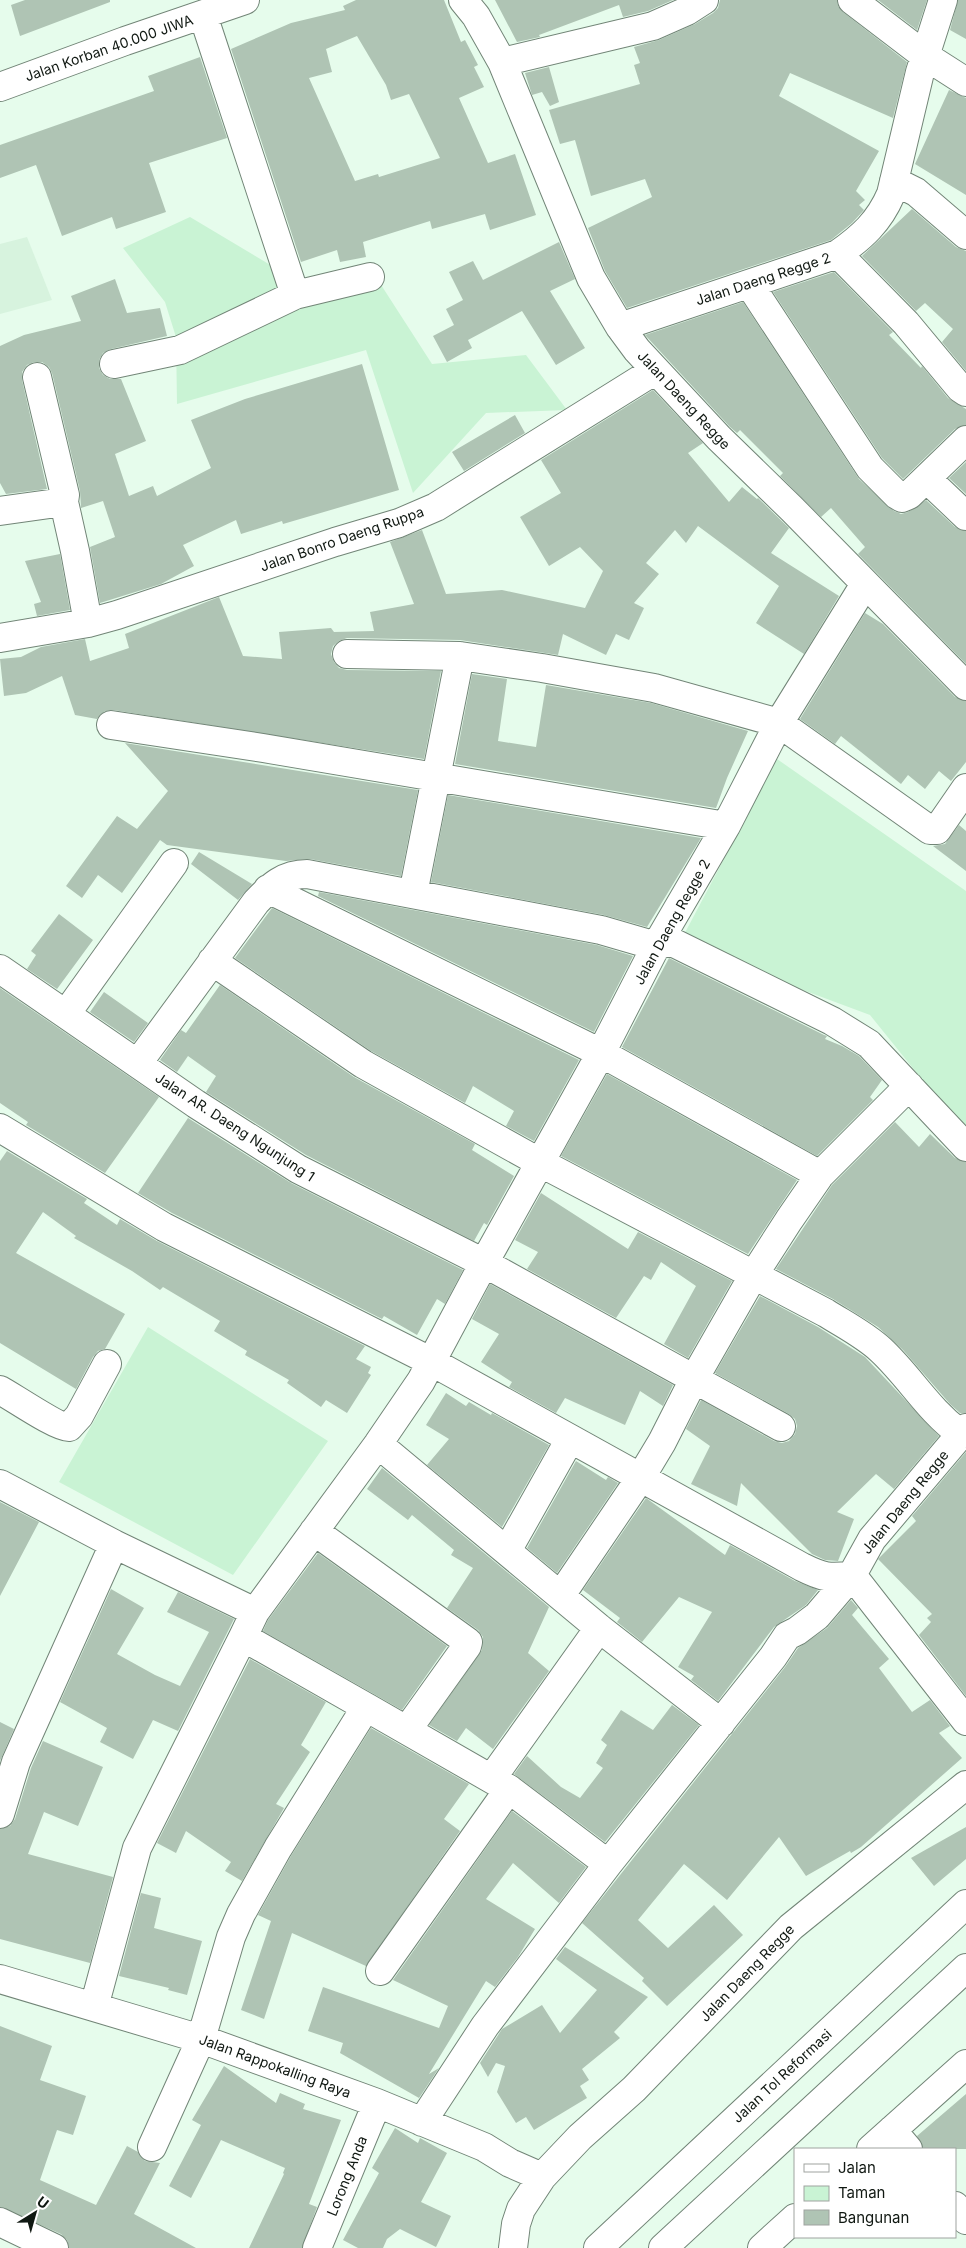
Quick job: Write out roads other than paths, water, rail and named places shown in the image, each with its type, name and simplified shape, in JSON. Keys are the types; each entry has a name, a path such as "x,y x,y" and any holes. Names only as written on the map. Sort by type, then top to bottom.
{"main road":[{"name":"Jalan Korban 40.000 JIWA","path":"0,87 125,41 245,0"},
{"name":"Jalan Daeng Regge","path":"463,0 476,16 502,62 591,278 620,327 654,371 966,686"},
{"path":"502,62 653,26 687,11 704,0"},
{"path":"852,0 924,55 966,82"},
{"name":"Jalan Daeng Regge 2","path":"620,327 838,254 867,230 883,212 894,181 924,55 943,0"},
{"path":"203,15 295,294"},
{"path":"894,181 916,192 966,235"},
{"path":"838,254 906,323 960,388 966,392"},
{"path":"114,364 180,350 295,294 370,277"},
{"path":"750,285 870,468 902,498 909,495 966,440"},
{"name":"Jalan Bonro Daeng Ruppa","path":"0,638 88,623 117,615 419,515 436,507 654,371"},
{"path":"37,377 65,495 64,502 88,623"},
{"path":"927,478 966,516"},
{"path":"0,511 64,502"},
{"name":"Jalan Daeng Regge 2","path":"94,2007 137,1848 255,1612 378,1444 432,1362 539,1162 601,1053 656,946 726,826 779,722 865,584"},
{"path":"347,654 460,656 542,668 654,688 779,722 930,830 937,830 966,788"},
{"path":"413,894 460,656"},
{"path":"111,725 726,826"},
{"path":"66,1014 174,863"},
{"path":"138,1063 212,961 268,889 294,874 307,874 601,930 656,946 670,941 832,1021 869,1044 966,1147"},
{"path":"268,889 601,1053 820,1175"},
{"path":"212,961 363,1064 539,1162 826,1313 874,1344 936,1414 964,1431"},
{"name":"Jalan AR. Daeng Ngunjung 1","path":"0,969 196,1104 316,1180 484,1263 781,1428"},
{"path":"561,1595 641,1477 753,1276 820,1175 909,1086"},
{"path":"0,1128 164,1227 432,1362 819,1576 833,1578 852,1575 966,1721"},
{"path":"0,1390 54,1422 69,1427 79,1416 107,1364"},
{"name":"Jalan Daeng Regge","path":"422,2122 485,2026 608,1864 787,1636 817,1616 852,1575 872,1539 964,1431"},
{"path":"507,1551 570,1439"},
{"path":"378,1444 599,1628 721,1722"},
{"path":"0,1484 114,1544 255,1612"},
{"path":"314,1532 468,1642 407,1730"},
{"path":"0,1814 16,1762 114,1544"},
{"path":"380,1971 599,1628"},
{"path":"243,1637 500,1784 608,1864"},
{"path":"152,2147 201,2039 231,1937 240,1914 278,1848 366,1707"},
{"name":"Jalan Daeng Regge","path":"513,2248 516,2224 521,2209 542,2177 580,2137 634,2089 791,1927 966,1785"},
{"name":"Jalan Tol Reformasi","path":"598,2248 966,1904"},
{"path":"663,2248 966,1968"},
{"name":"Jalan Rappokalling Raya","path":"0,1979 201,2039 377,2103 484,2147 510,2163 542,2177"},
{"path":"874,2148 900,2140 966,2064"},
{"name":"Lorong Anda","path":"317,2248 377,2103"},
{"path":"762,2248 794,2219"},
{"path":"0,2222 54,2248"}]}
